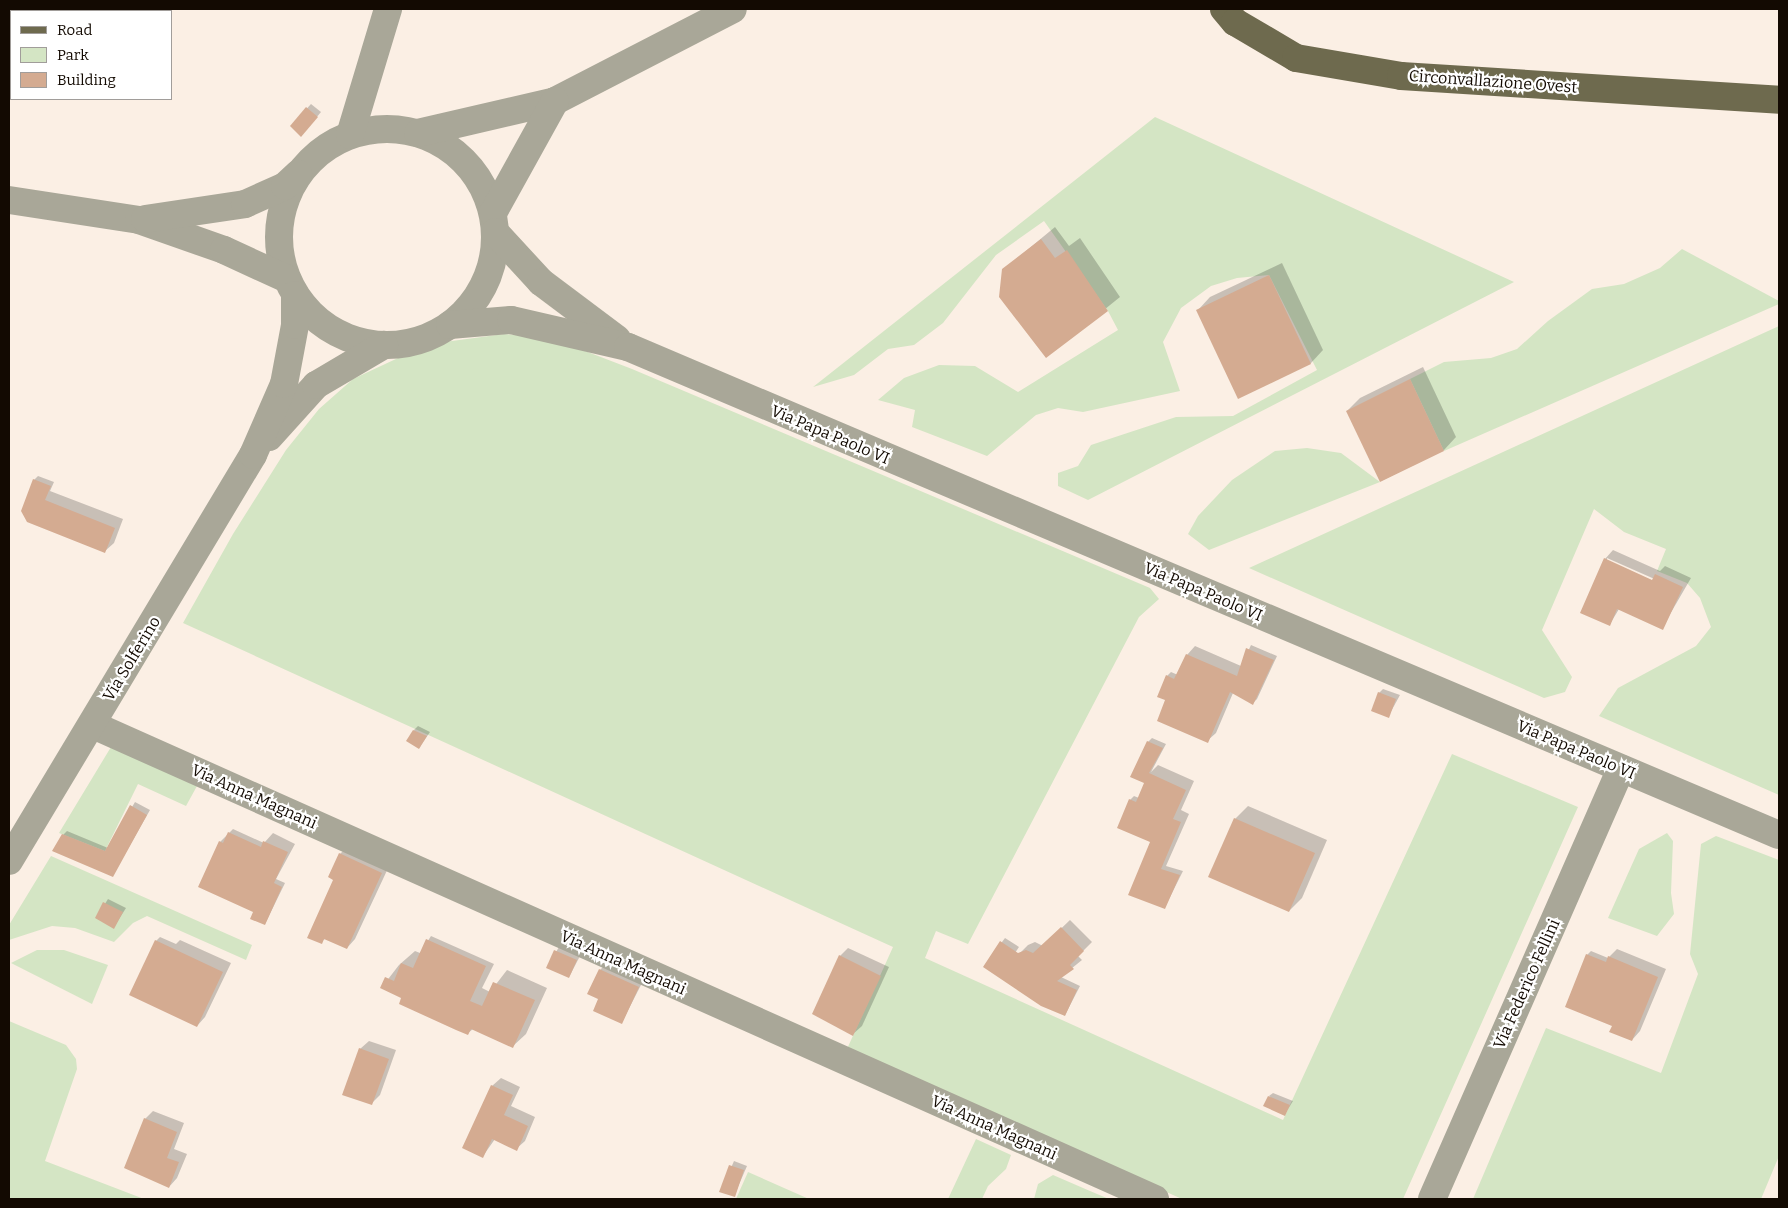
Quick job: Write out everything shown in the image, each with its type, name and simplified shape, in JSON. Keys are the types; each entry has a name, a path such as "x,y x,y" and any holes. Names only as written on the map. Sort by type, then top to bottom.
{"main road":[{"name":"Circonvallazione Ovest","path":"1224,9 1235,22 1296,58 1401,76 1779,100"}],"street":[{"path":"350,135 388,9"},
{"path":"418,133 555,101 732,9"},
{"path":"494,222 555,101"},
{"path":"139,220 245,204 286,186 303,169 324,148 350,135 384,128 418,133 445,145 466,163 483,187 494,222 493,258 484,284 470,307 450,325 422,338 384,345 358,341 333,331 312,315 291,287 280,251 280,222 288,194 303,169"},
{"path":"9,200 139,220 224,250 291,287"},
{"name":"Via Papa Paolo VI","path":"494,222 541,282 628,347"},
{"name":"Via Solferino","path":"9,861 93,725 253,455 284,384 295,325 291,287"},
{"name":"Via Papa Paolo VI","path":"450,325 511,320 628,347 1779,835"},
{"name":"Via Solferino","path":"253,455 316,385 384,345"},
{"name":"Via Anna Magnani","path":"93,725 1155,1199"},
{"name":"Via Federico Fellini","path":"1432,1199 1621,769"}],"green space":[{"path":"1155,117 1514,282 1088,500 1058,486 1058,473 1078,466 1091,445 1176,417 1233,416 1317,370 1269,275 1237,278 1211,286 1181,308 1163,342 1180,391 1083,412 1058,408 1036,415 987,456 912,427 915,410 878,400 904,378 939,365 975,366 1018,392 1118,330 1108,311 1044,221 996,255 943,323 914,345 888,349 854,375 813,387"},
{"path":"1682,249 1779,301 1779,304 1444,451 1410,379 1444,362 1491,358 1517,349 1548,321 1592,289 1624,284 1660,268"},
{"path":"1779,326 1779,795 1599,716 1618,688 1696,646 1711,627 1700,598 1687,583 1657,571 1666,549 1624,532 1594,509 1542,630 1572,677 1565,692 1544,698 1249,568"},
{"path":"504,334 537,337 580,349 632,369 1150,588 1159,599 1139,617 968,944 936,931 925,958 1283,1120 1452,754 1578,807 1403,1199 1182,1199 847,1049 893,947 183,623 233,534 286,450 319,409 353,379 398,358 437,343"},
{"path":"1307,448 1341,453 1380,482 1209,550 1188,534 1198,516 1232,480 1275,451"},
{"path":"111,747 197,786 186,806 138,784 105,851 59,833"},
{"path":"1667,833 1673,841 1671,893 1674,914 1657,936 1608,918 1639,849"},
{"path":"1716,836 1779,860 1779,1156 1761,1199 1473,1199 1546,1028 1661,1073 1698,974 1690,954 1701,844"},
{"path":"51,856 252,945 246,960 147,916 133,923 114,942 75,928 52,926 9,940 9,925"},
{"path":"37,950 64,950 108,965 92,1004 11,963"},
{"path":"9,1021 66,1045 76,1059 77,1069 45,1161 144,1199 9,1199"},
{"path":"976,1139 1011,1155 1006,1169 988,1186 982,1199 948,1199"},
{"path":"748,1172 809,1199 736,1199"},
{"path":"1053,1175 1109,1199 1034,1199 1038,1184"}],"building":[{"path":"306,107 318,117 301,137 290,126"},
{"path":"1041,239 1055,258 1067,250 1108,311 1046,358 999,297 1002,269"},
{"path":"1269,275 1311,364 1238,399 1196,310"},
{"path":"1410,379 1444,451 1380,482 1346,411"},
{"path":"33,479 51,486 45,500 115,528 105,553 27,522 21,511"},
{"path":"1604,558 1652,580 1655,574 1683,587 1663,630 1617,609 1610,626 1580,613"},
{"path":"1246,648 1274,660 1253,705 1230,692 1208,743 1157,721 1165,700 1157,697 1166,675 1174,679 1186,654 1237,676"},
{"path":"1378,692 1396,699 1389,718 1371,711"},
{"path":"413,730 427,736 419,749 406,741"},
{"path":"1147,741 1163,748 1149,773 1186,790 1173,819 1181,822 1161,869 1180,875 1165,909 1128,895 1150,842 1117,828 1129,799 1136,802 1144,783 1130,777"},
{"path":"130,805 147,815 113,877 52,851 62,834 105,851"},
{"path":"1234,818 1315,853 1289,912 1208,877"},
{"path":"228,832 261,847 263,841 288,852 274,883 282,887 265,925 250,919 253,912 198,887 219,841 223,843"},
{"path":"339,853 382,873 347,949 324,939 322,944 307,938 333,880 328,877"},
{"path":"103,902 123,912 114,929 95,918"},
{"path":"1061,927 1084,951 1070,965 1074,969 1057,981 1077,990 1065,1016 1041,1006 983,967 1000,941 1018,953 1026,950 1033,953"},
{"path":"426,939 486,966 470,1001 482,1006 493,982 535,1000 513,1048 471,1029 468,1035 456,1030 399,1004 401,998 380,988 385,977 394,981 401,963 413,968"},
{"path":"155,940 223,972 197,1027 129,995"},
{"path":"554,950 577,960 569,978 546,968"},
{"path":"1586,954 1606,962 1608,956 1658,977 1632,1041 1609,1032 1612,1026 1565,1007"},
{"path":"839,955 881,976 853,1036 812,1014"},
{"path":"599,969 639,987 622,1024 593,1011 598,999 587,994"},
{"path":"359,1048 389,1059 372,1105 342,1095"},
{"path":"491,1085 513,1095 504,1115 528,1126 517,1151 492,1139 483,1158 462,1148"},
{"path":"1268,1096 1290,1105 1285,1116 1263,1106"},
{"path":"144,1118 177,1132 167,1158 179,1162 169,1188 124,1168"},
{"path":"729,1165 744,1170 735,1197 719,1192"}]}
